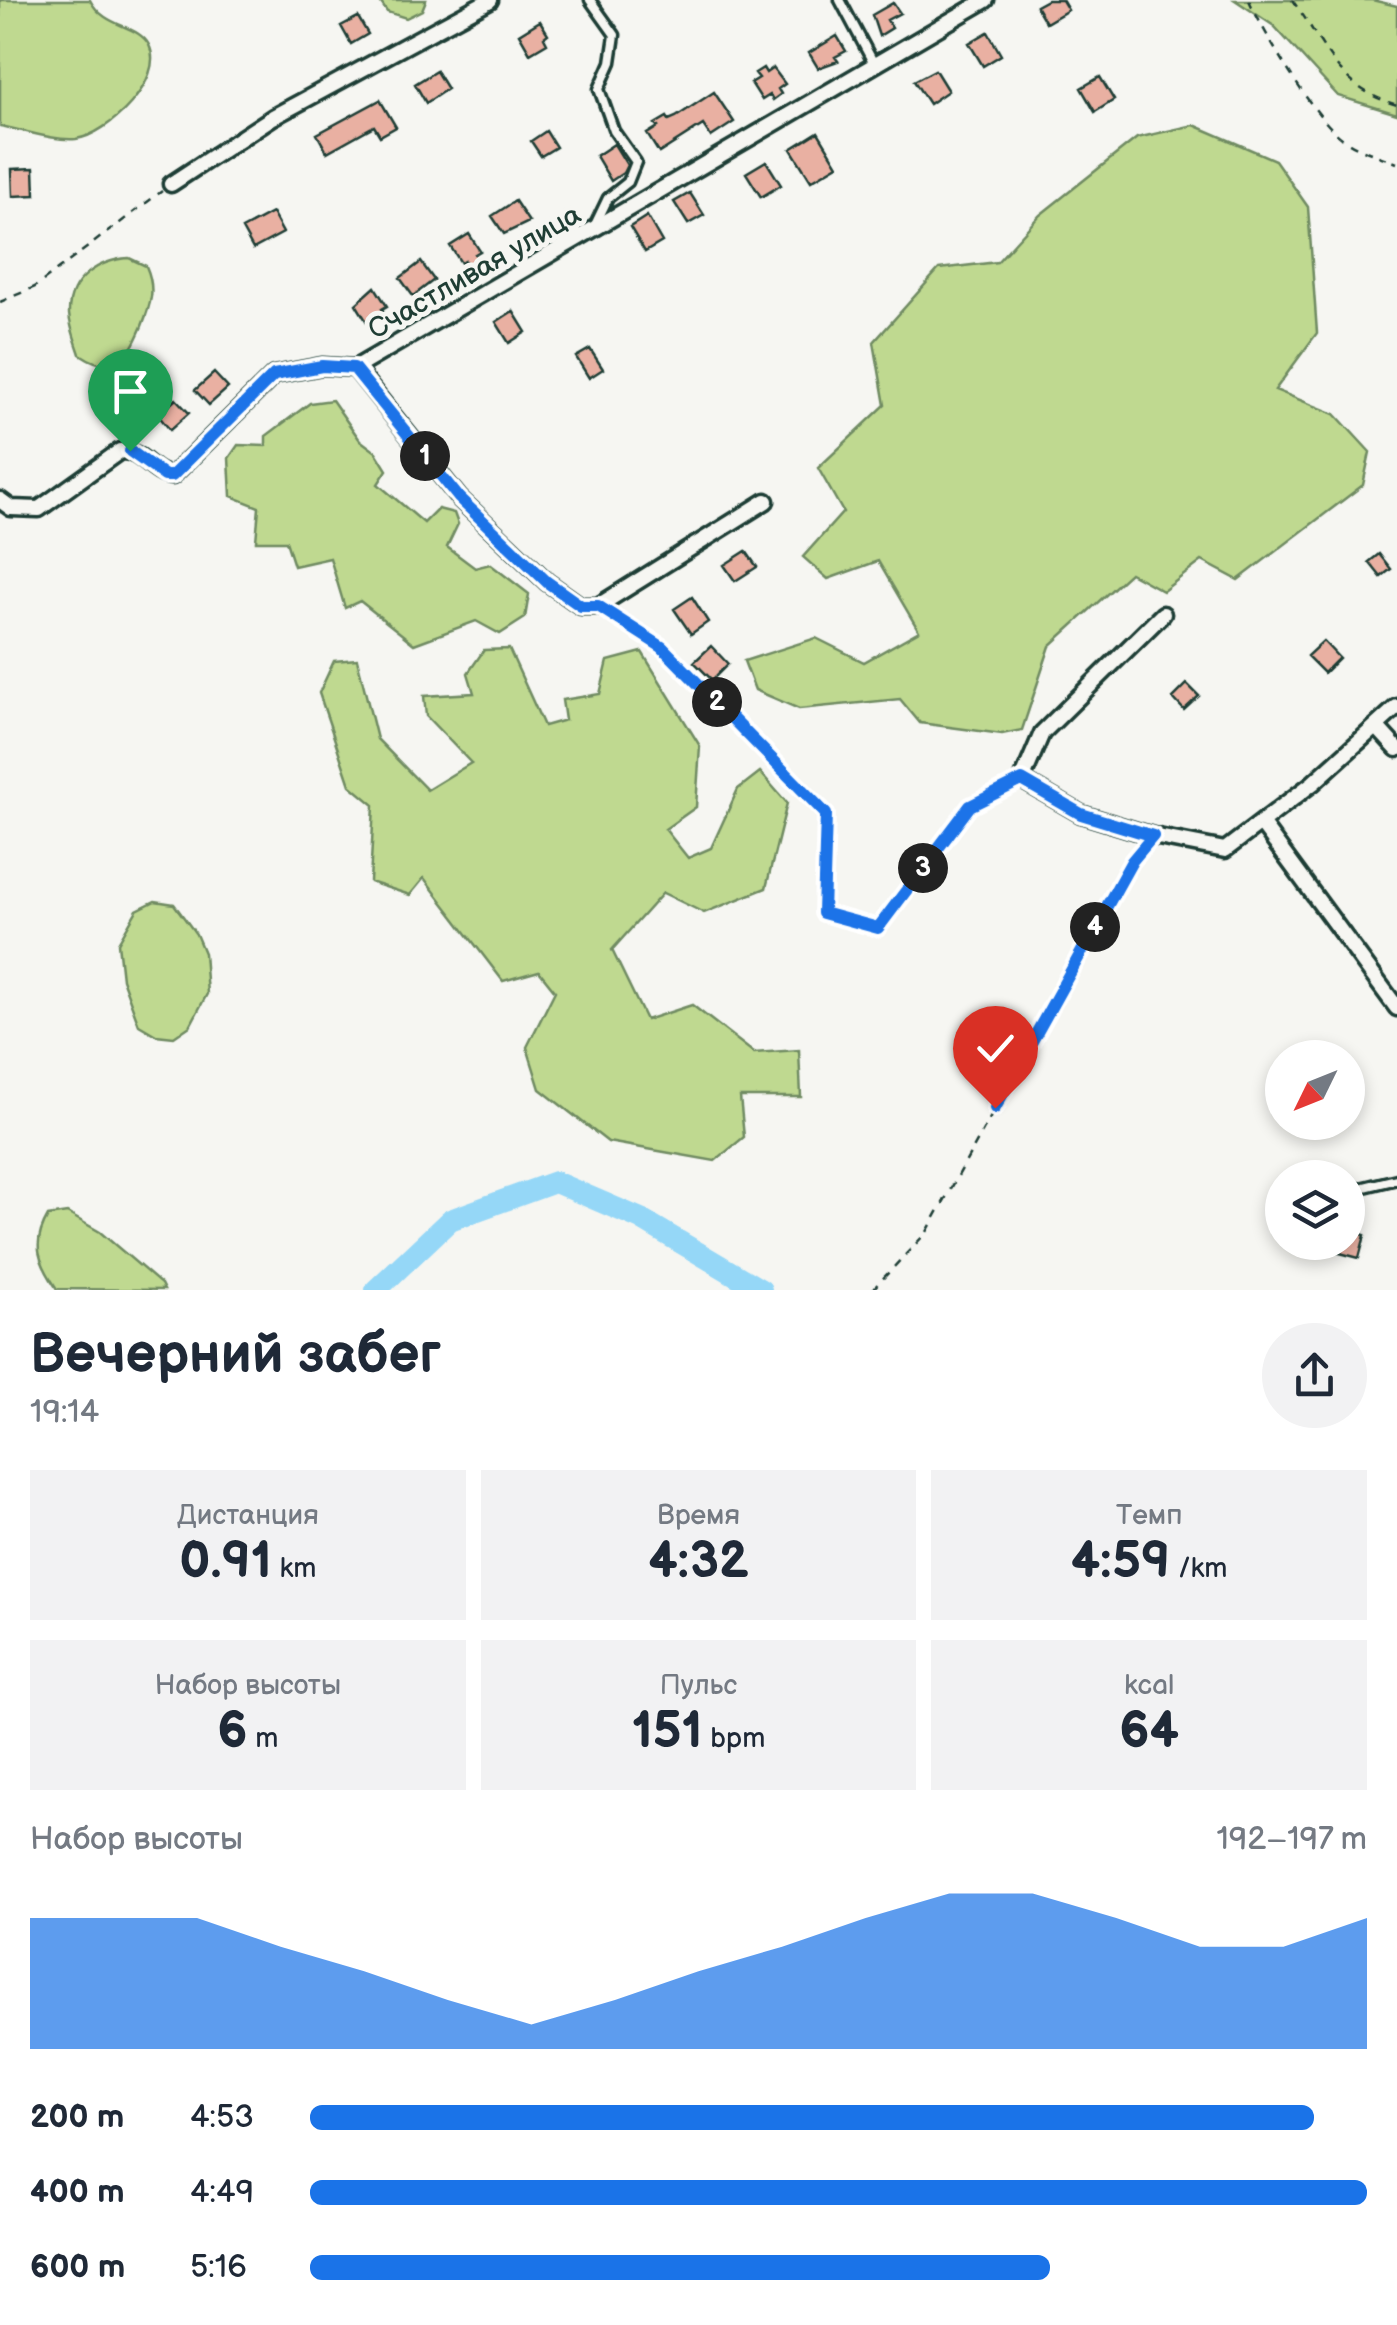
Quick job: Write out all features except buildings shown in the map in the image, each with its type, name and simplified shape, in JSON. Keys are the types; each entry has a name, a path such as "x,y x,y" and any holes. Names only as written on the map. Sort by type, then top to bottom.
{"street":[{"path":"171,184 272,117 490,0"},
{"name":"Счастливая улица","path":"0,500 12,508 38,509 120,452 136,454 165,476 172,476 274,375 322,366 354,368 986,0"},
{"path":"354,368 459,498 547,582 581,606 598,606 766,501"},
{"path":"1163,614 1042,733 1022,780 1081,814 1153,836 1224,850 1312,783 1397,707"},
{"path":"1376,726 1397,750"},
{"path":"1260,823 1397,1008"}],"lane":[{"path":"590,0 615,35 599,89 614,132 636,162 628,182 608,198 592,232"},
{"path":"840,0 874,64"},
{"path":"1365,1187 1397,1179"}],"path":[{"path":"1249,0 1269,40 1322,120 1344,140 1397,163"},
{"path":"1292,0 1342,75 1365,93 1397,105"},
{"path":"0,302 35,287 171,184"},
{"path":"598,606 662,647 826,814 823,913 878,928 970,806 1022,780"},
{"path":"872,1290 926,1232 1132,861 1153,836"}],"green space":[{"path":"0,0 90,0 104,16 137,33 149,45 152,59 142,89 118,116 76,139 0,126"},
{"path":"379,0 426,0 422,10 406,18 387,12"},
{"path":"1235,0 1372,0 1397,6 1397,114 1338,96 1274,26"},
{"path":"1194,125 1275,160 1308,207 1317,333 1275,390 1335,414 1370,452 1363,485 1238,580 1202,561 1163,591 1130,573 1050,646 1022,730 1002,734 920,723 900,699 799,709 755,690 744,661 816,638 864,662 919,631 878,561 828,579 803,557 843,512 818,468 885,405 874,342 939,269 997,262 1040,215 1137,138"},
{"path":"129,258 146,266 151,282 145,318 126,356 112,364 92,361 80,354 70,319 70,302 87,274 107,263"},
{"path":"332,400 387,470 378,484 424,523 438,509 454,513 458,524 447,547 475,568 490,564 529,594 525,618 500,634 476,621 414,644 360,601 345,608 330,558 294,566 286,541 256,541 259,507 231,496 229,458 238,445 266,446 266,436 310,403"},
{"path":"509,649 544,726 565,720 562,700 600,694 608,661 642,652 700,746 696,807 665,829 688,858 711,848 738,789 760,772 787,803 766,888 704,913 663,893 612,950 646,1020 692,1005 754,1053 799,1050 801,1097 740,1097 744,1137 715,1161 608,1142 540,1089 527,1047 555,991 539,971 503,981 424,878 410,895 370,882 374,805 350,785 319,693 334,661 357,659 377,739 427,790 471,763 426,716 424,696 474,693 468,673 484,650"},
{"path":"155,901 174,904 196,934 204,953 207,994 190,1026 174,1037 156,1035 139,1025 122,979 118,943 137,910"},
{"path":"67,1213 100,1232 164,1290 57,1289 39,1253 40,1236 48,1216"}],"waterway":[{"path":"376,1290 450,1220 555,1182 641,1219 761,1290"}],"route":[{"path":"130,451 165,476 172,476 274,375 322,366 354,368 459,498 547,582 581,606 598,606 662,647 826,814 823,913 878,928 970,806 1022,780 1081,814 1153,836 1132,861 995,1108"}]}
